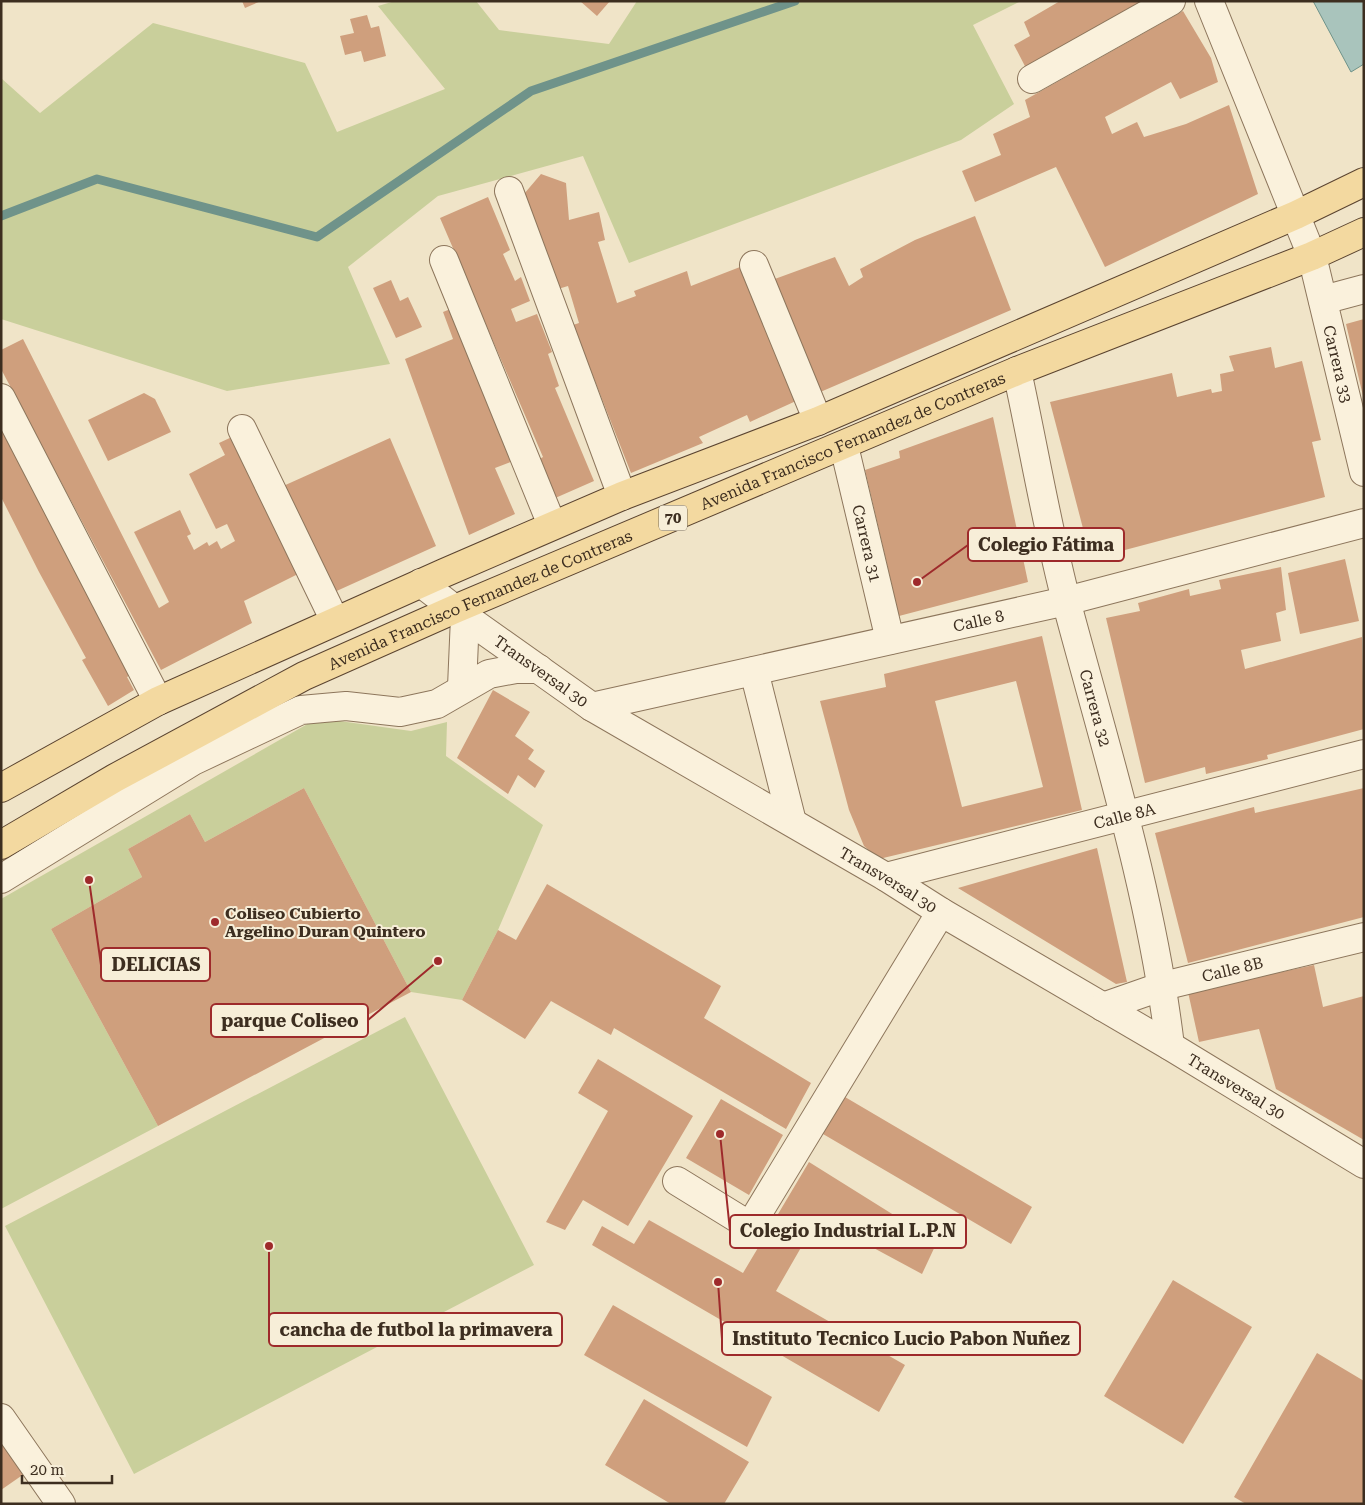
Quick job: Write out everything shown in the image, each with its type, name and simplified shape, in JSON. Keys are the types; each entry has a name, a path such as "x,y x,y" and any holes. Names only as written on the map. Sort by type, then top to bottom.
{"main road":[{"name":"Avenida Francisco Fernandez de Contreras","path":"1,788 158,701 335,621 622,496 818,421 1296,215 1364,182"},
{"name":"Avenida Francisco Fernandez de Contreras","path":"1,845 115,778 304,676 460,613 1017,371 1312,256 1364,232"}],"street":[{"path":"1032,79 1171,1"},
{"name":"Carrera 33","path":"1209,1 1312,256 1364,472"},
{"path":"509,191 622,496"},
{"path":"444,260 552,525"},
{"path":"754,265 818,421"},
{"path":"1323,300 1364,289"},
{"name":"Carrera 32","path":"1017,371 1066,601 1125,815 1163,986 1170,1046"},
{"path":"1,398 158,701"},
{"path":"242,429 335,621"},
{"name":"Carrera 31","path":"844,446 890,640"},
{"name":"Calle 8","path":"592,707 1066,601 1364,523"},
{"name":"Transversal 30","path":"421,583 592,707 886,877 941,912 1170,1046 1364,1164"},
{"path":"460,613 462,688"},
{"path":"1,879 192,761 301,710 346,706 400,712 438,704 462,688 489,674 516,669 539,669"},
{"path":"754,671 792,822"},
{"name":"Calle 8A","path":"886,877 1364,754"},
{"path":"676,1181 750,1226 941,912"},
{"name":"Calle 8B","path":"1103,1007 1163,986 1364,937"},
{"path":"1,1418 61,1504"}],"green space":[{"path":"395,1 476,1 499,30 609,44 637,1 1021,1 973,25 1014,104 961,140 629,263 583,156 438,196 348,267 390,364 227,391 1,319 1,78 40,113 153,23 305,63 337,132 445,89 378,6"},
{"path":"318,718 411,731 447,722 446,756 543,825 498,930 462,1000 411,992 304,788 205,842 190,814 128,849 142,877 51,929 158,1126 1,1209 1,899"},
{"path":"405,1017 534,1265 134,1474 5,1226"}],"water":[{"path":"1313,1 1364,1 1364,64 1351,72"}],"building":[{"path":"242,1 261,1 245,8"},
{"path":"580,1 610,1 597,16"},
{"path":"1060,1 1155,1 1028,72 1014,45 1030,36 1024,22"},
{"path":"1183,11 1211,58 1218,82 1180,99 1171,82 1105,117 1112,134 1137,122 1144,137 1186,124 1229,105 1258,194 1105,267 1056,167 975,202 962,171 1001,155 993,134 1030,117 1025,100"},
{"path":"367,15 371,28 379,26 386,56 364,62 361,51 345,55 340,36 354,33 350,19"},
{"path":"541,174 566,183 569,220 599,212 605,240 598,242 617,303 636,296 634,291 687,271 691,286 740,267 796,401 750,422 747,415 699,437 703,443 631,473 573,325 579,323 568,286 558,289 524,194"},
{"path":"488,197 510,250 503,254 515,281 521,277 530,301 511,309 516,322 537,314 552,352 548,354 559,386 555,388 594,481 553,499 536,461 543,457 440,218"},
{"path":"975,216 1011,310 818,393 772,280 835,257 849,286 863,277 860,269 915,240"},
{"path":"391,280 400,301 408,297 422,327 396,338 373,288"},
{"path":"453,308 518,459 495,468 515,514 469,535 405,359 453,339 443,312"},
{"path":"1364,319 1364,396 1363,396 1346,324"},
{"path":"23,339 159,608 169,602 134,532 180,510 191,534 187,536 194,550 207,542 209,546 217,541 221,549 235,541 227,524 216,529 189,474 225,455 219,443 234,436 300,573 244,601 252,623 161,670 1,369 1,350"},
{"path":"1271,347 1275,368 1302,361 1321,440 1312,442 1325,497 1091,559 1050,402 1172,373 1177,397 1211,389 1212,393 1222,391 1220,374 1234,371 1229,356"},
{"path":"144,393 155,399 171,432 108,461 88,420"},
{"path":"993,417 1028,582 899,616 865,470 900,458 899,451"},
{"path":"1,423 132,674 127,677 134,690 108,706 82,660 86,658 1,497"},
{"path":"390,438 436,546 330,594 281,487"},
{"path":"1345,559 1359,621 1300,634 1288,573"},
{"path":"1281,567 1286,610 1276,613 1281,641 1241,650 1245,669 1362,637 1364,729 1267,755 1268,759 1206,774 1205,767 1145,783 1106,618 1140,611 1138,603 1189,589 1190,596 1221,589 1219,580"},
{"path":"1042,636 1082,810 879,859 864,846 849,810 820,701 886,687 884,674","holes":["1016,681 1043,787 962,807 935,701"]},
{"path":"493,690 530,712 515,736 534,750 528,759 545,771 535,788 518,775 508,794 457,758"},
{"path":"304,788 411,992 158,1126 51,929 142,877 128,849 190,814 205,842"},
{"path":"1364,788 1364,917 1188,963 1155,833 1254,807 1255,813"},
{"path":"1097,848 1127,982 1116,984 958,888"},
{"path":"547,884 721,986 704,1018 811,1083 786,1129 614,1028 611,1035 551,1001 525,1039 462,1000 498,930 516,940"},
{"path":"1314,965 1323,1007 1364,996 1364,1140 1276,1089 1259,1029 1199,1042 1188,992"},
{"path":"598,1059 693,1116 628,1226 583,1200 565,1230 546,1222 608,1111 578,1093"},
{"path":"845,1097 1032,1207 1011,1244 823,1134"},
{"path":"721,1099 783,1135 749,1195 686,1158"},
{"path":"809,1162 937,1242 922,1274 818,1218 776,1291 905,1365 879,1412 592,1245 602,1226 634,1244 649,1220 743,1273"},
{"path":"1173,1280 1252,1327 1183,1444 1104,1396"},
{"path":"613,1305 772,1397 747,1447 584,1355"},
{"path":"1317,1353 1364,1381 1364,1504 1246,1504 1234,1497"},
{"path":"644,1399 749,1462 724,1504 671,1504 605,1465"},
{"path":"1,1443 24,1474 1,1490"}],"waterway":[{"path":"1,216 97,179 317,237 531,91 795,1"}],"place":[{"name":"Colegio Fátima","path":"917,582"},
{"name":"DELICIAS","path":"89,880"},
{"name":"Coliseo Cubierto Argelino Duran Quintero","path":"215,922"},
{"name":"parque Coliseo","path":"438,961"},
{"name":"Colegio Industrial L.P.N","path":"720,1134"},
{"name":"cancha de futbol la primavera","path":"269,1246"},
{"name":"Instituto Tecnico Lucio Pabon Nuñez","path":"718,1282"}]}
